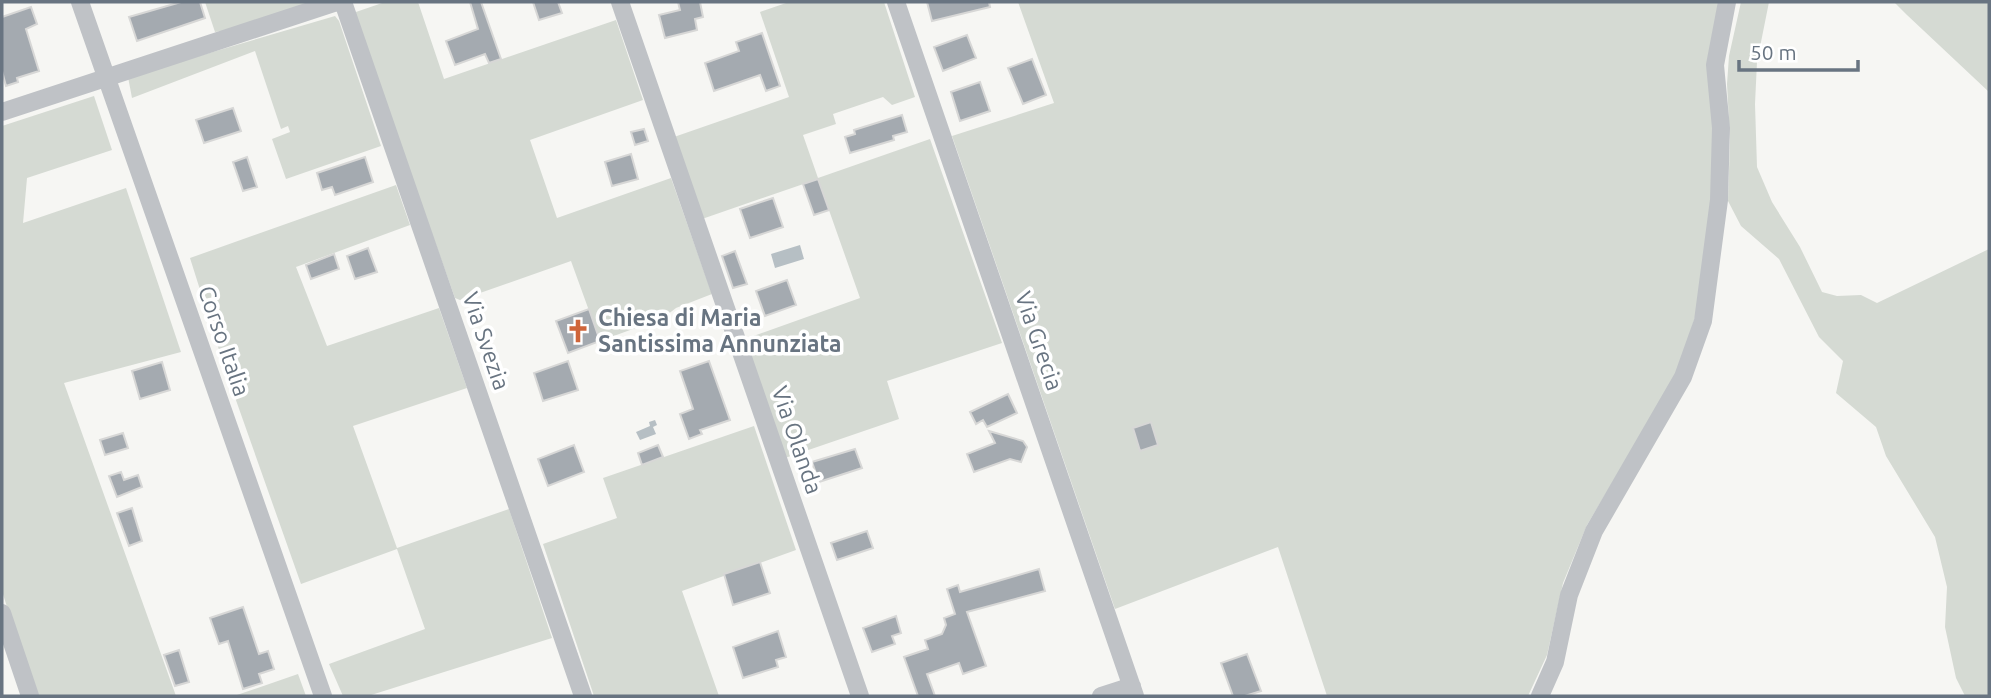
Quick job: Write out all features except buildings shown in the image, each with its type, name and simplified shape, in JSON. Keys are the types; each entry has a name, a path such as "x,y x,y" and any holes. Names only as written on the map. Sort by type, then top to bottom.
{"street":[{"name":"Corso Italia","path":"80,2 323,696"},
{"path":"2,112 337,2"},
{"name":"Via Svezia","path":"343,2 583,696"},
{"name":"Via Olanda","path":"620,2 860,696"},
{"name":"Via Grecia","path":"896,2 1134,691"},
{"path":"1540,696 1555,662 1569,595 1594,531 1683,377 1703,321 1719,200 1721,128 1715,65 1727,2"},
{"path":"2,613 30,696"},
{"path":"1101,696 1134,691"}],"shaded area":[{"path":"205,2 312,2 240,28 215,32"},
{"path":"385,2 418,2 444,79 616,20 643,100 530,140 557,218 671,178 712,294 676,308 663,318 600,341 571,261 460,300 455,298 353,13"},
{"path":"789,2 884,2 915,97 892,105 883,97 833,114 836,124 803,135 818,178 930,139 1002,343 887,381 899,419 785,458 745,339 860,298 818,179 702,219 674,137 789,97 760,12"},
{"path":"1018,2 1718,2 1711,208 1696,314 1677,374 1587,525 1563,583 1547,655 1528,696 1327,696 1278,547 1115,609 952,136 1054,103"},
{"path":"1741,2 1769,2 1757,62 1757,167 1772,202 1800,247 1822,292 1837,296 1861,295 1877,303 1989,249 1989,696 1965,696 1956,678 1945,627 1947,587 1935,537 1886,456 1876,427 1836,393 1843,361 1819,337 1779,259 1741,226 1728,201 1730,140 1727,84 1729,56"},
{"path":"1894,2 1989,2 1989,92 1907,15"},
{"path":"335,16 339,21 381,146 286,179 272,139 290,132 288,126 281,129 255,51 132,98 128,77"},
{"path":"94,96 112,150 27,178 23,223 126,188 181,352 64,383 176,696 35,696 2,591 2,126"},
{"path":"396,185 410,225 296,267 327,346 439,308 467,388 353,426 397,548 509,509 552,638 368,696 343,696 329,664 425,629 397,549 301,584 226,372 190,258"},
{"path":"800,245 804,259 775,268 771,254"},
{"path":"655,420 657,425 653,427 656,434 640,440 636,432 650,426 649,422"},
{"path":"754,426 796,550 682,591 719,696 594,696 543,544 617,518 603,478"},
{"path":"298,674 306,696 234,696"}],"place":[{"name":"Chiesa di Maria Santissima Annunziata","path":"578,331"}]}
